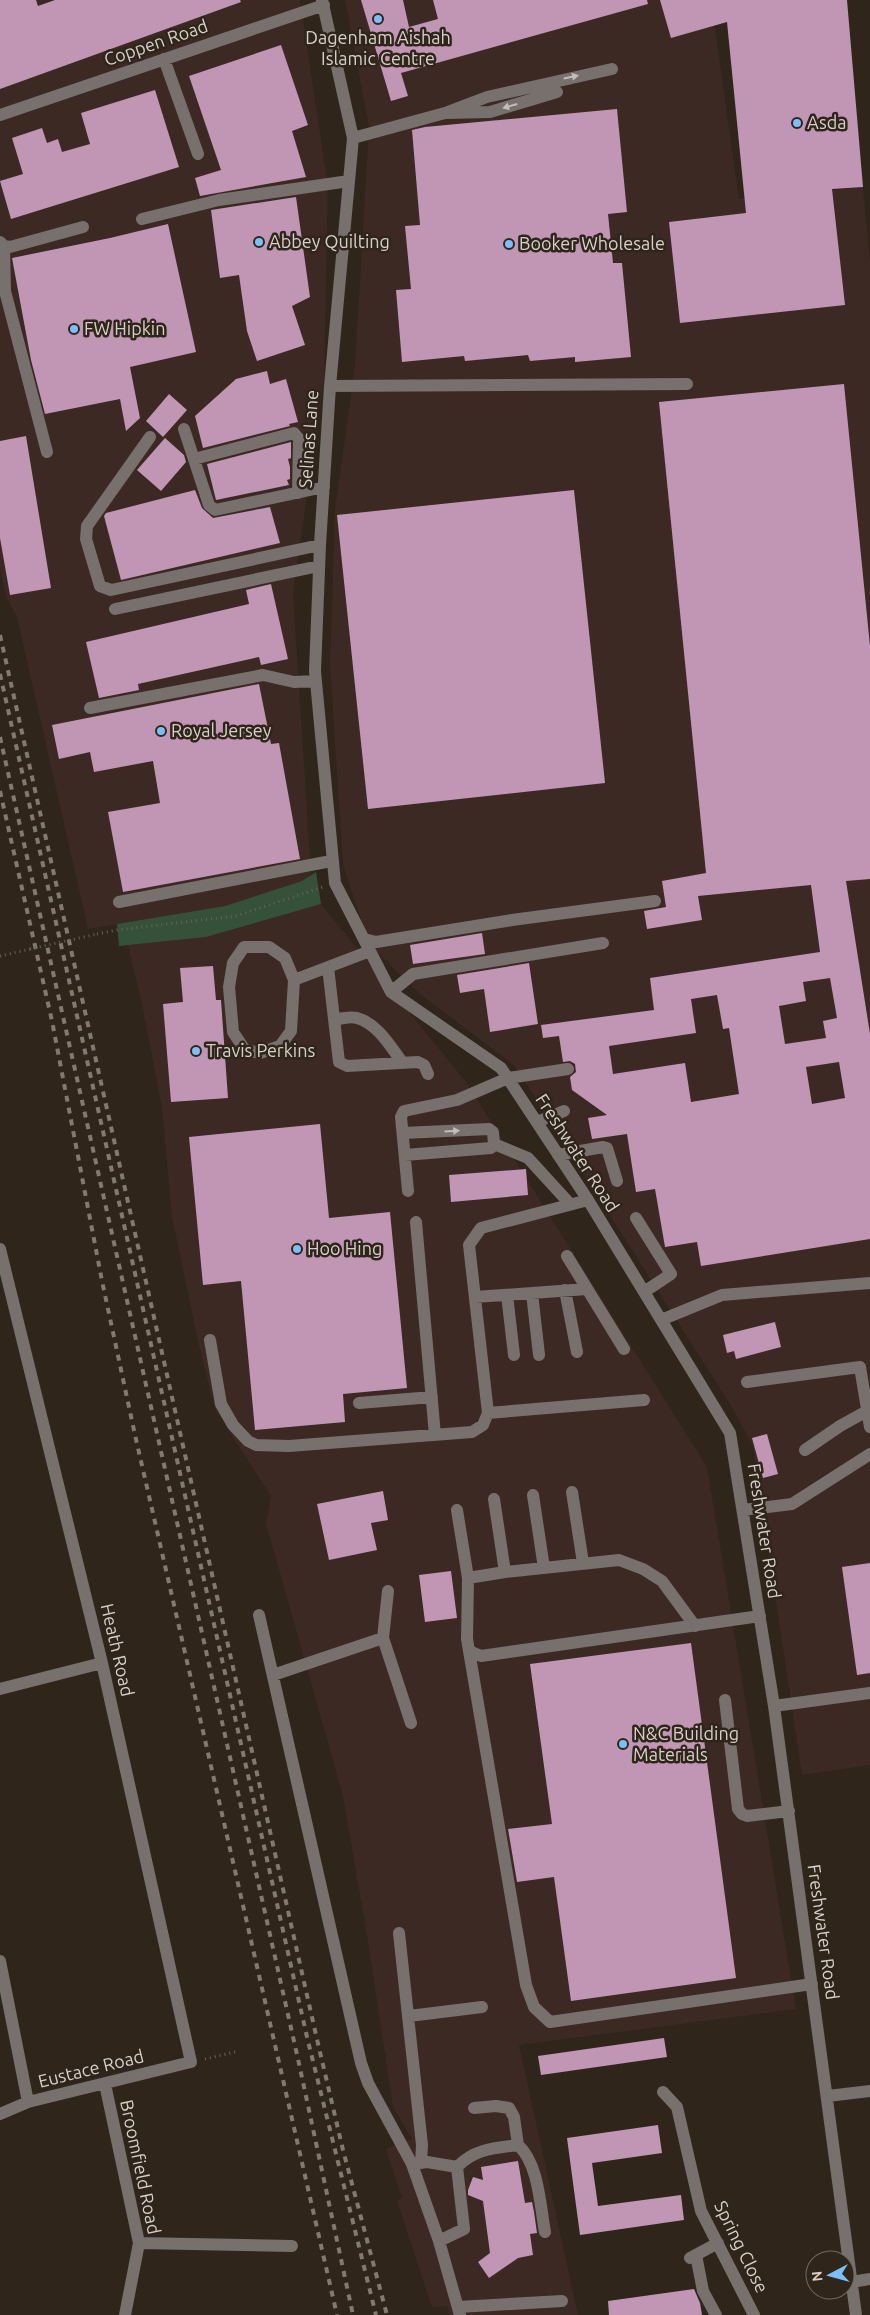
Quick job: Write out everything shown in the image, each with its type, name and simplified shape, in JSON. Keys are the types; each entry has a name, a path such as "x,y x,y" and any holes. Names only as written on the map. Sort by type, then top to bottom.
{"street":[{"name":"Coppen Road","path":"0,115 323,3"},
{"name":"Selinas Lane","path":"323,3 353,138 330,386 319,566 316,681 331,861 335,883"},
{"path":"164,59 198,154"},
{"path":"353,138 445,113 511,91 612,69"},
{"path":"445,113 490,112 557,92"},
{"path":"142,219 228,199 350,181"},
{"path":"47,452 5,291 2,244 10,247 83,227"},
{"path":"330,386 687,384"},
{"path":"184,429 210,505 215,510 324,487"},
{"path":"194,459 294,433 299,439 298,493"},
{"path":"150,437 87,526 86,539 100,586 111,590 320,545"},
{"path":"115,609 319,566"},
{"path":"90,708 263,675 294,682 316,681"},
{"path":"118,902 331,861"},
{"name":"Freshwater Road","path":"335,883 391,992 501,1068 588,1200 730,1433 774,1706 848,2250"},
{"path":"364,940 376,942 512,920 655,901"},
{"path":"391,992 413,974 603,943"},
{"path":"244,947 269,947 285,958 294,980 291,1031 280,1046 260,1053 245,1050 233,1032 229,987 233,963 244,947"},
{"path":"294,980 370,951"},
{"path":"328,967 339,1062 342,1065 418,1062 424,1065 428,1074"},
{"path":"334,1019 356,1018 368,1024 379,1032 402,1062"},
{"path":"408,1191 401,1116 404,1112 457,1100 508,1078 568,1069"},
{"path":"537,1122 564,1111"},
{"path":"403,1133 489,1129 493,1132 494,1144 491,1148 405,1155"},
{"path":"494,1144 528,1158 570,1204"},
{"path":"558,1155 603,1147 607,1148 617,1181"},
{"path":"210,1340 222,1404 233,1425 248,1442 256,1445 289,1446 472,1432 483,1425 488,1413 469,1245 481,1228 588,1200"},
{"path":"636,1218 671,1274 644,1292"},
{"path":"416,1222 435,1435"},
{"name":"Heath Road","path":"0,1249 102,1663 191,2062"},
{"path":"568,1256 624,1350"},
{"path":"661,1320 722,1295 870,1283"},
{"path":"475,1298 587,1289"},
{"path":"565,1290 577,1352"},
{"path":"532,1292 539,1355"},
{"path":"507,1295 514,1355"},
{"path":"747,1382 860,1367 866,1375 867,1411 870,1427"},
{"path":"359,1403 432,1397"},
{"path":"488,1413 644,1400"},
{"path":"805,1450 840,1426 867,1411"},
{"path":"743,1510 792,1504 870,1454"},
{"path":"572,1492 583,1564"},
{"path":"533,1495 544,1568"},
{"path":"494,1499 505,1572"},
{"path":"457,1510 468,1578 467,1639 526,1985 534,2007 550,2022 812,1984"},
{"path":"468,1578 505,1572 618,1560 643,1568 662,1581 695,1626"},
{"path":"388,1591 383,1638 411,1723"},
{"path":"259,1615 358,2050 368,2083 402,2143 417,2164"},
{"path":"470,1651 481,1656 760,1616"},
{"path":"273,1675 383,1638"},
{"path":"0,1688 102,1663"},
{"path":"774,1706 870,1693"},
{"path":"725,1700 738,1809 747,1816 789,1811"},
{"path":"399,1933 409,2016 417,2164 459,2311 506,2310 562,2301"},
{"path":"0,1961 28,2102"},
{"path":"409,2016 482,2007"},
{"name":"Eustace Road","path":"0,2114 28,2102 191,2062"},
{"name":"Broomfield Road","path":"105,2084 138,2243 125,2315"},
{"path":"828,2096 870,2091"},
{"name":"Spring Close","path":"663,2092 677,2107 702,2211 754,2315"},
{"path":"474,2108 496,2106 509,2108 514,2117 518,2145 526,2153 534,2179 545,2232"},
{"path":"417,2164 457,2167 467,2157 485,2149 518,2145"},
{"path":"438,2241 464,2229 457,2167"},
{"path":"138,2243 292,2246"},
{"path":"716,2315 703,2290 693,2257 718,2243"},
{"path":"855,2282 870,2279"},
{"name":"Freshwater Road","path":"854,2300 856,2315"}],"path":[{"path":"0,956 117,930 236,916 335,883"},
{"path":"191,2062 239,2051"}],"shaded area":[{"path":"0,0 300,0 328,187 324,379 293,592 311,876 302,881 225,906 88,929 17,617 6,596 0,569"},
{"path":"345,0 711,0 739,199 863,187 870,262 870,1765 802,1775 753,1447 735,1412 515,1066 420,994 373,948 362,923 343,864 330,665 335,510 355,366 369,126"},
{"path":"321,904 466,1082 707,1467 796,2009 519,2045 578,2315 450,2315 447,2306 432,2307 397,2201 402,2198 386,2149 412,2139 393,2107 367,1935 343,1796 266,1523 271,1496 215,1409 198,1341 172,1217 162,1107 142,1004 128,945 206,937"}],"green space":[{"path":"316,872 321,904 206,937 119,946 117,924 225,906 302,881"}],"building":[{"path":"0,0 36,0 38,6 55,0 240,0 241,2 0,89"},
{"path":"361,0 403,0 409,27 438,19 433,0 647,0 648,4 401,73 408,96 391,101"},
{"path":"660,0 847,0 863,187 832,189 845,305 680,323 669,222 746,213 727,22 671,38"},
{"path":"281,45 308,125 292,131 306,177 200,196 195,178 221,170 189,76"},
{"path":"155,90 179,167 11,219 0,181 23,174 12,138 42,128 47,143 58,139 62,152 90,144 81,113"},
{"name":"Booker Wholesale","path":"617,109 627,212 608,214 613,263 622,263 631,357 575,362 575,357 530,361 528,355 465,361 464,356 402,362 396,290 411,289 405,226 420,225 412,130 425,127"},
{"name":"Abbey Quilting","path":"296,197 310,297 292,306 305,345 257,361 247,331 239,275 220,278 211,210"},
{"name":"FW Hipkin","path":"168,224 196,352 130,367 140,418 126,431 120,399 45,414 31,360 12,258"},
{"path":"267,371 270,384 286,379 298,422 289,424 290,426 203,448 195,416 236,379"},
{"path":"844,384 870,646 870,879 846,881 870,1034 870,1239 701,1266 697,1242 665,1247 655,1189 636,1192 627,1134 592,1139 588,1118 607,1115 572,1090 570,1077 576,1072 575,1064 570,1061 563,1062 559,1036 543,1038 541,1025 654,1010 650,978 820,952 811,885 698,896 702,920 647,929 644,911 666,907 662,881 706,873 659,402","holes":["830,978 837,1018 823,1021 826,1038 785,1044 779,1006 806,1001 803,982","717,995 723,1029 729,1028 739,1094 691,1102 685,1063 613,1074 609,1046 696,1033 691,999","839,1062 845,1098 812,1104 806,1067"]},
{"path":"169,394 187,410 163,437 146,421"},
{"path":"26,436 51,588 10,595 0,538 0,441"},
{"path":"165,438 184,455 186,462 161,491 137,470"},
{"path":"291,442 291,458 288,459 290,479 287,480 289,485 216,500 207,464"},
{"path":"195,490 202,508 213,518 270,507 280,543 121,580 104,516 106,513"},
{"path":"574,490 605,783 368,809 337,515"},
{"path":"271,584 288,659 261,665 259,657 138,684 139,690 99,698 86,642 249,604 246,590"},
{"path":"259,684 271,744 279,743 300,859 123,892 108,812 160,803 153,761 94,772 90,752 59,759 52,725"},
{"path":"482,933 485,954 413,964 410,945"},
{"path":"529,963 538,1024 490,1032 484,989 460,993 457,975"},
{"name":"Travis Perkins","path":"213,966 216,1000 221,1000 228,1098 171,1102 163,1004 183,1002 180,968"},
{"name":"Hoo Hing","path":"320,1124 329,1218 390,1212 407,1388 343,1394 345,1422 255,1430 241,1281 203,1285 189,1137"},
{"path":"526,1169 528,1195 451,1202 449,1175"},
{"path":"775,1322 781,1347 736,1359 734,1351 727,1353 723,1335"},
{"path":"767,1434 778,1474 763,1478 752,1438"},
{"path":"383,1491 388,1520 371,1523 377,1550 329,1560 317,1504"},
{"path":"870,1563 870,1673 857,1675 842,1567"},
{"path":"451,1571 457,1618 425,1622 419,1575"},
{"name":"N&C Building Materials","path":"691,1643 736,1978 571,2001 554,1877 517,1882 508,1829 552,1824 530,1664"},
{"path":"664,2038 667,2057 541,2075 538,2056"},
{"path":"658,2125 662,2153 592,2163 598,2206 681,2195 684,2220 580,2235 567,2138"},
{"path":"518,2161 525,2203 532,2202 534,2212 537,2233 530,2234 533,2255 518,2258 489,2278 478,2262 490,2253 483,2201 468,2195 468,2190 473,2177 483,2180 481,2167"},
{"path":"694,2289 700,2303 702,2315 609,2315 608,2301"}],"railway":[{"path":"0,635 316,2035 343,2150 387,2315"},
{"path":"0,674 307,2037 376,2315"},
{"path":"0,737 298,2059 353,2315"},
{"path":"0,791 52,1021 102,1281 135,1435 337,2315"}],"place":[{"name":"Dagenham Aishah Islamic Centre","path":"378,19"},
{"name":"Asda","path":"797,123"},
{"name":"Abbey Quilting","path":"259,242"},
{"name":"Booker Wholesale","path":"509,244"},
{"name":"FW Hipkin","path":"74,329"},
{"name":"Royal Jersey","path":"161,731"},
{"name":"Travis Perkins","path":"196,1051"},
{"name":"Hoo Hing","path":"297,1249"},
{"name":"N&C Building Materials","path":"623,1744"}]}
